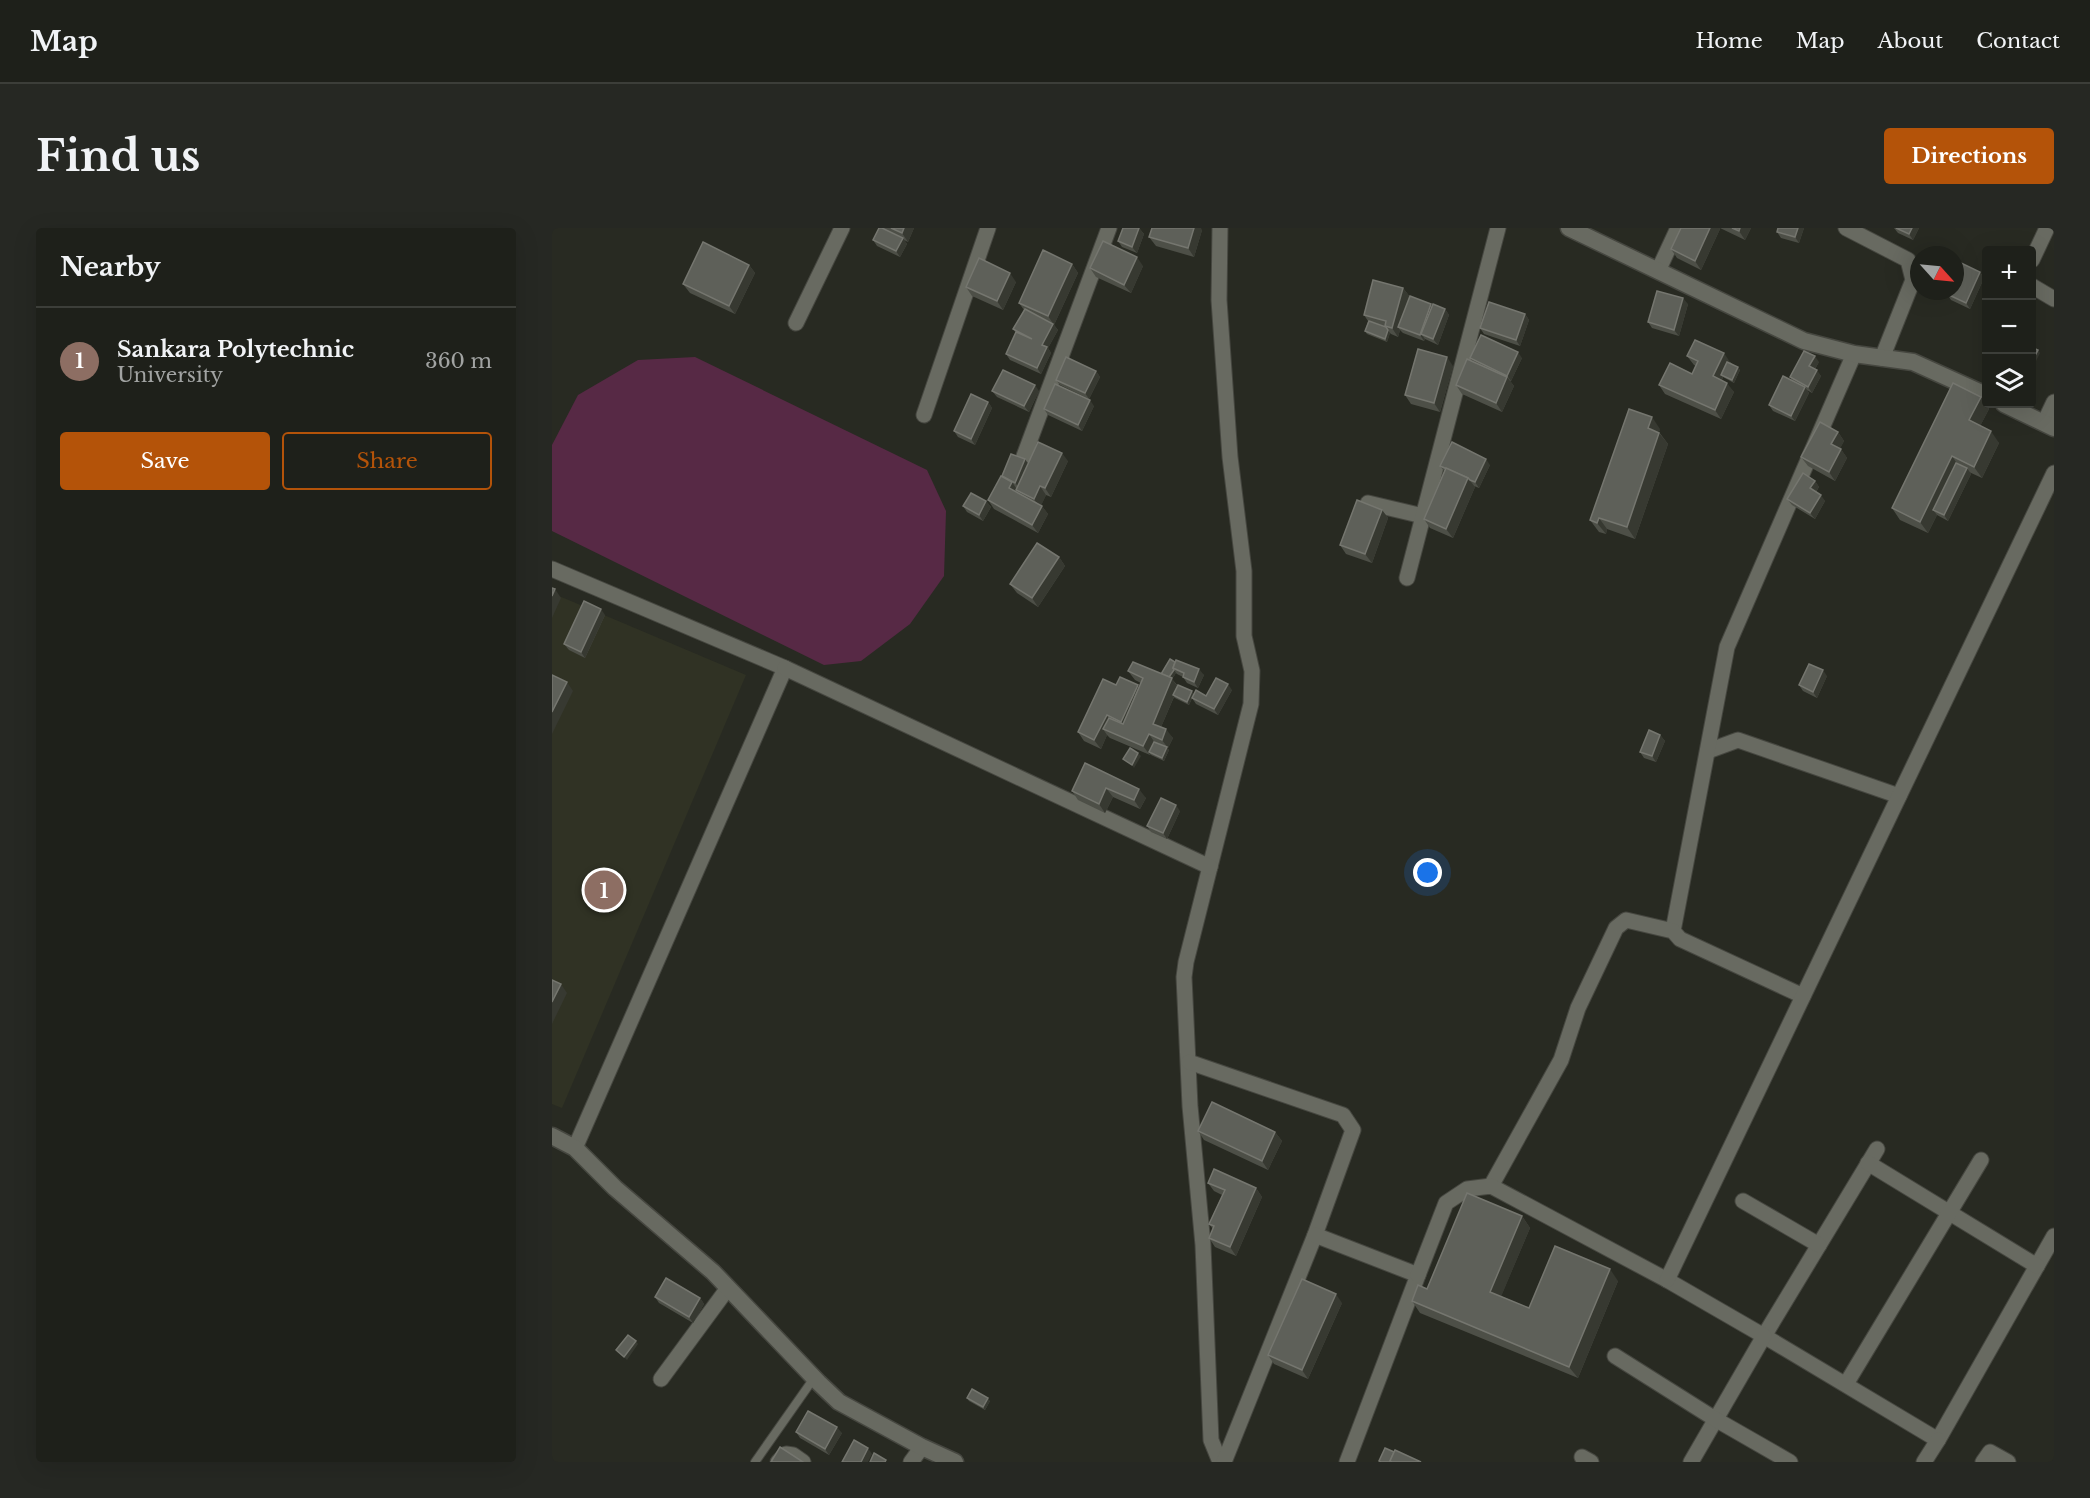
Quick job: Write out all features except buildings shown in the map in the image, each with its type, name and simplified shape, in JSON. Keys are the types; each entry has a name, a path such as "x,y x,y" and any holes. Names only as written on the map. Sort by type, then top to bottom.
{"street":[{"path":"796,324 842,228"},
{"path":"924,415 988,228"},
{"path":"1024,456 1109,228"},
{"path":"1220,228 1219,300 1229,446 1244,571 1244,636 1252,671 1251,705 1184,977 1190,1106 1203,1245 1211,1440 1222,1462"},
{"path":"1407,578 1498,228"},
{"path":"1569,228 1804,341 1854,354 1913,362 1982,393"},
{"path":"1658,270 1678,228"},
{"path":"1846,228 1908,260 1913,280 1882,358"},
{"path":"2036,250 2047,228"},
{"path":"2036,289 2054,299"},
{"path":"1673,931 1727,647 1854,354"},
{"path":"2013,408 2049,425 2054,402"},
{"path":"1667,1280 2054,473"},
{"path":"1368,503 1423,516"},
{"path":"552,569 785,668 1210,867"},
{"path":"575,1148 785,668"},
{"path":"1708,751 1738,740 1899,796"},
{"path":"1491,1186 1561,1060 1578,1008 1616,928 1626,920 1673,931 1680,939 1803,996"},
{"path":"1189,1062 1344,1115 1353,1130 1315,1235 1222,1462"},
{"path":"552,1136 575,1148 615,1188 713,1272 839,1402 922,1447 956,1462"},
{"path":"1690,1462 1877,1149"},
{"path":"1846,1384 1981,1160"},
{"path":"1868,1163 2037,1266"},
{"path":"1347,1462 1446,1203 1467,1189 1491,1186 1667,1280 1938,1440"},
{"path":"1743,1201 1819,1245"},
{"path":"1315,1235 1418,1275"},
{"path":"1924,1462 2054,1236"},
{"path":"661,1379 728,1288"},
{"path":"1615,1356 1715,1419 1790,1462"},
{"path":"911,1462 922,1447"},
{"path":"1983,1462 1990,1452 2008,1462"},
{"path":"778,1462 786,1455 793,1455 803,1462"}],"lane":[{"path":"755,1462 814,1378"}],"shaded area":[{"path":"695,357 927,470 946,511 944,576 910,624 861,661 824,665 552,531 552,445 578,395 638,360"},
{"path":"552,593 746,675 562,1108 552,1104"}],"place":[{"name":"Sankara Polytechnic","path":"604,890"}]}
